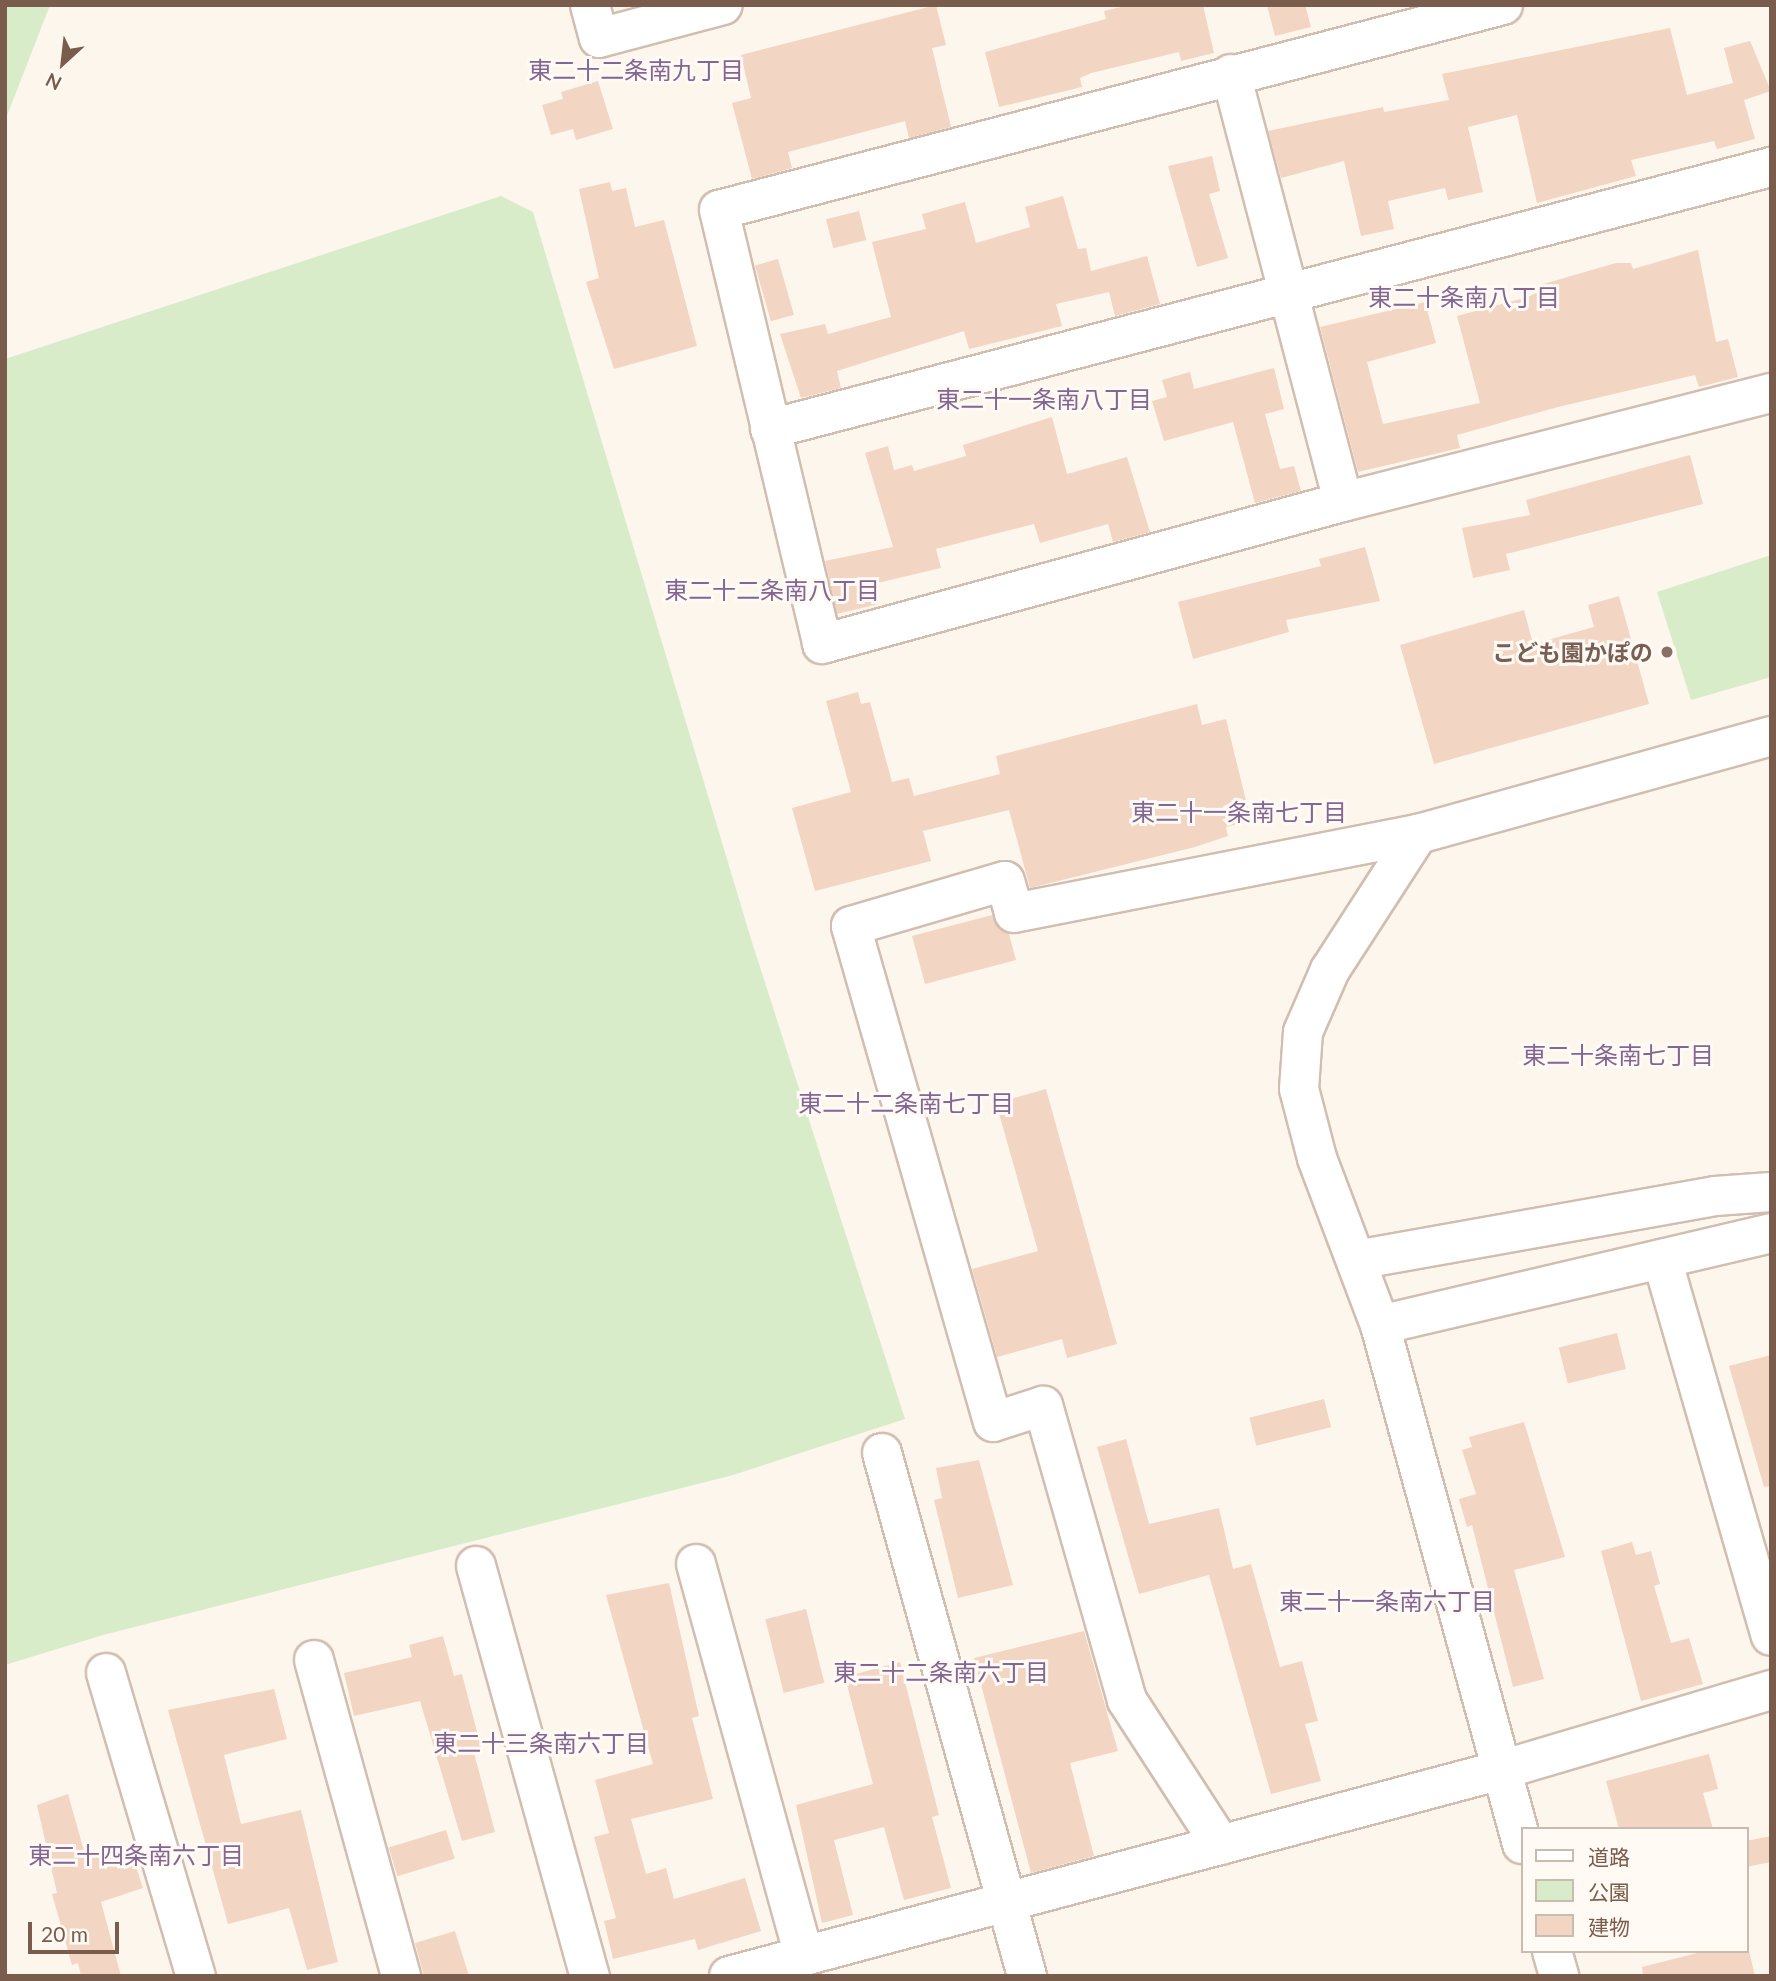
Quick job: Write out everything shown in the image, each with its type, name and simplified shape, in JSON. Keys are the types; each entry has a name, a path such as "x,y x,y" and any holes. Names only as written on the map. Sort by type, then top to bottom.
{"street":[{"path":"590,5 599,38 723,5"},
{"path":"1503,5 719,210 822,644 1343,502 1771,393"},
{"path":"1231,74 1343,502"},
{"path":"770,429 1289,297 1771,167"},
{"path":"1221,1845 1127,1700 1043,1406 993,1422 851,926 1005,881 1014,913 1418,834 1771,736"},
{"path":"1418,834 1330,970 1303,1031 1299,1089 1317,1158 1380,1325 1520,1837"},
{"path":"1356,1260 1715,1196 1771,1192"},
{"path":"1380,1325 1771,1233"},
{"path":"1662,1259 1771,1636"},
{"path":"882,1453 1027,1976"},
{"path":"696,1564 804,1956"},
{"path":"476,1566 590,1976"},
{"path":"314,1660 401,1976"},
{"path":"106,1673 196,1976"},
{"path":"729,1976 1501,1770 1771,1690"},
{"path":"1553,1953 1559,1976"}],"green space":[{"path":"5,5 50,5 5,121"},
{"path":"501,196 533,212 751,939 905,1419 733,1475 103,1635 5,1665 5,359"},
{"path":"1771,555 1771,677 1691,700 1657,592"}],"building":[{"path":"936,5 946,45 932,48 951,127 909,138 905,121 788,152 792,168 752,179 732,103 751,98 741,55"},
{"path":"1129,5 1203,5 1214,53 1181,61 1179,52 1091,73 1080,78 1082,87 999,107 985,52 1106,19 1104,11"},
{"path":"1267,5 1305,5 1311,27 1275,36"},
{"path":"1670,28 1687,95 1733,83 1724,48 1750,41 1771,91 1744,100 1755,139 1717,149 1714,141 1631,160 1636,176 1537,203 1517,115 1468,127 1483,192 1448,200 1445,188 1388,201 1394,229 1361,236 1344,161 1281,178 1268,131 1383,107 1384,112 1449,100 1442,74"},
{"path":"598,81 613,129 576,140 573,129 551,135 542,105 563,99 561,92"},
{"path":"1212,156 1220,191 1209,194 1228,258 1197,267 1168,166"},
{"path":"610,182 612,191 626,188 635,227 664,220 697,346 614,369 586,282 599,278 579,189"},
{"path":"1063,196 1078,249 1086,248 1091,271 1147,256 1160,304 1115,316 1109,292 1056,304 1062,326 969,349 964,331 837,371 841,388 801,398 780,334 825,324 828,334 891,317 872,242 926,229 922,214 965,202 976,243 1030,227 1025,207"},
{"path":"859,211 866,240 833,248 826,219"},
{"path":"1698,250 1716,342 1728,339 1738,377 1699,387 1695,375 1558,407 1457,435 1460,448 1358,472 1320,327 1425,302 1436,343 1367,362 1383,424 1480,403 1457,316 1528,297 1542,290 1540,285 1616,263 1631,263 1633,269"},
{"path":"778,259 794,315 771,321 755,266"},
{"path":"1274,368 1284,409 1265,414 1280,469 1294,466 1301,491 1255,503 1233,422 1164,441 1152,401 1167,397 1162,380 1190,372 1194,389"},
{"path":"1052,417 1067,474 1127,457 1150,532 1113,542 1108,524 1040,543 1034,524 936,549 941,568 873,584 878,604 837,614 825,561 893,547 865,453 888,446 894,470 912,465 914,471 966,456 963,445"},
{"path":"1690,455 1703,504 1506,554 1510,570 1473,578 1462,528 1530,515 1526,500"},
{"path":"1365,547 1380,601 1286,620 1289,632 1193,659 1178,602 1321,566 1319,559"},
{"path":"1619,596 1649,704 1434,764 1400,645 1524,610 1533,644 1594,627 1588,605"},
{"path":"858,692 861,704 870,702 892,782 909,778 914,796 1000,774 996,756 1197,704 1202,725 1226,719 1251,821 1226,827 1228,836 1195,847 1030,888 1009,810 923,831 931,861 815,891 792,808 851,792 826,701"},
{"path":"992,915 1009,934 1016,960 925,984 912,936"},
{"path":"1046,1089 1117,1344 1067,1358 1062,1339 997,1357 972,1269 1038,1251 996,1103"},
{"path":"1617,1333 1626,1369 1568,1383 1559,1348"},
{"path":"1771,1355 1771,1486 1764,1487 1729,1366"},
{"path":"1324,1399 1331,1427 1256,1446 1249,1418"},
{"path":"1524,1422 1565,1557 1514,1570 1544,1679 1513,1687 1472,1525 1467,1527 1459,1499 1476,1494 1462,1450 1472,1447 1469,1437"},
{"path":"1126,1439 1149,1524 1219,1508 1233,1569 1251,1564 1280,1667 1302,1661 1318,1721 1305,1724 1321,1781 1271,1794 1209,1575 1139,1594 1097,1447"},
{"path":"979,1460 1013,1585 958,1598 934,1500 942,1498 936,1468"},
{"path":"1632,1542 1636,1555 1651,1551 1660,1584 1654,1586 1671,1643 1689,1638 1703,1684 1641,1701 1601,1551"},
{"path":"669,1583 699,1716 692,1718 713,1799 631,1819 646,1874 666,1868 674,1899 745,1878 761,1931 698,1950 695,1939 613,1959 604,1921 616,1918 594,1837 609,1833 595,1780 653,1764 606,1595"},
{"path":"806,1609 824,1683 784,1693 765,1619"},
{"path":"1084,1631 1118,1751 1070,1763 1094,1856 1031,1873 974,1658"},
{"path":"443,1636 454,1676 462,1674 482,1751 474,1753 495,1832 462,1841 420,1701 354,1716 344,1673 412,1657 409,1645"},
{"path":"900,1662 939,1815 932,1817 951,1888 904,1900 884,1827 834,1840 853,1915 822,1923 796,1805 873,1784 845,1677"},
{"path":"274,1689 287,1739 224,1755 241,1824 301,1810 338,1962 307,1970 289,1908 228,1924 168,1710"},
{"path":"1709,1754 1718,1789 1703,1793 1712,1827 1618,1827 1606,1781"},
{"path":"68,1794 86,1858 129,1846 143,1888 101,1902 121,1976 81,1976 78,1963 72,1965 52,1894 57,1893 37,1805"},
{"path":"446,1830 455,1859 397,1876 389,1848"},
{"path":"1771,1836 1771,1862 1748,1867 1748,1841"},
{"path":"455,1931 469,1976 424,1976 415,1943"},
{"path":"1749,1951 1755,1976 1643,1976 1642,1967 1697,1953"}],"place":[{"name":"こども園かぽの","path":"1667,652"}],"district":[{"name":"東二十二条南九丁目","path":"636,70"},
{"name":"東二十条南八丁目","path":"1464,297"},
{"name":"東二十一条南八丁目","path":"1044,399"},
{"name":"東二十二条南八丁目","path":"772,590"},
{"name":"東二十一条南七丁目","path":"1239,812"},
{"name":"東二十条南七丁目","path":"1618,1055"},
{"name":"東二十二条南七丁目","path":"906,1103"},
{"name":"東二十一条南六丁目","path":"1387,1601"},
{"name":"東二十二条南六丁目","path":"941,1672"},
{"name":"東二十三条南六丁目","path":"541,1743"},
{"name":"東二十四条南六丁目","path":"136,1855"}]}
